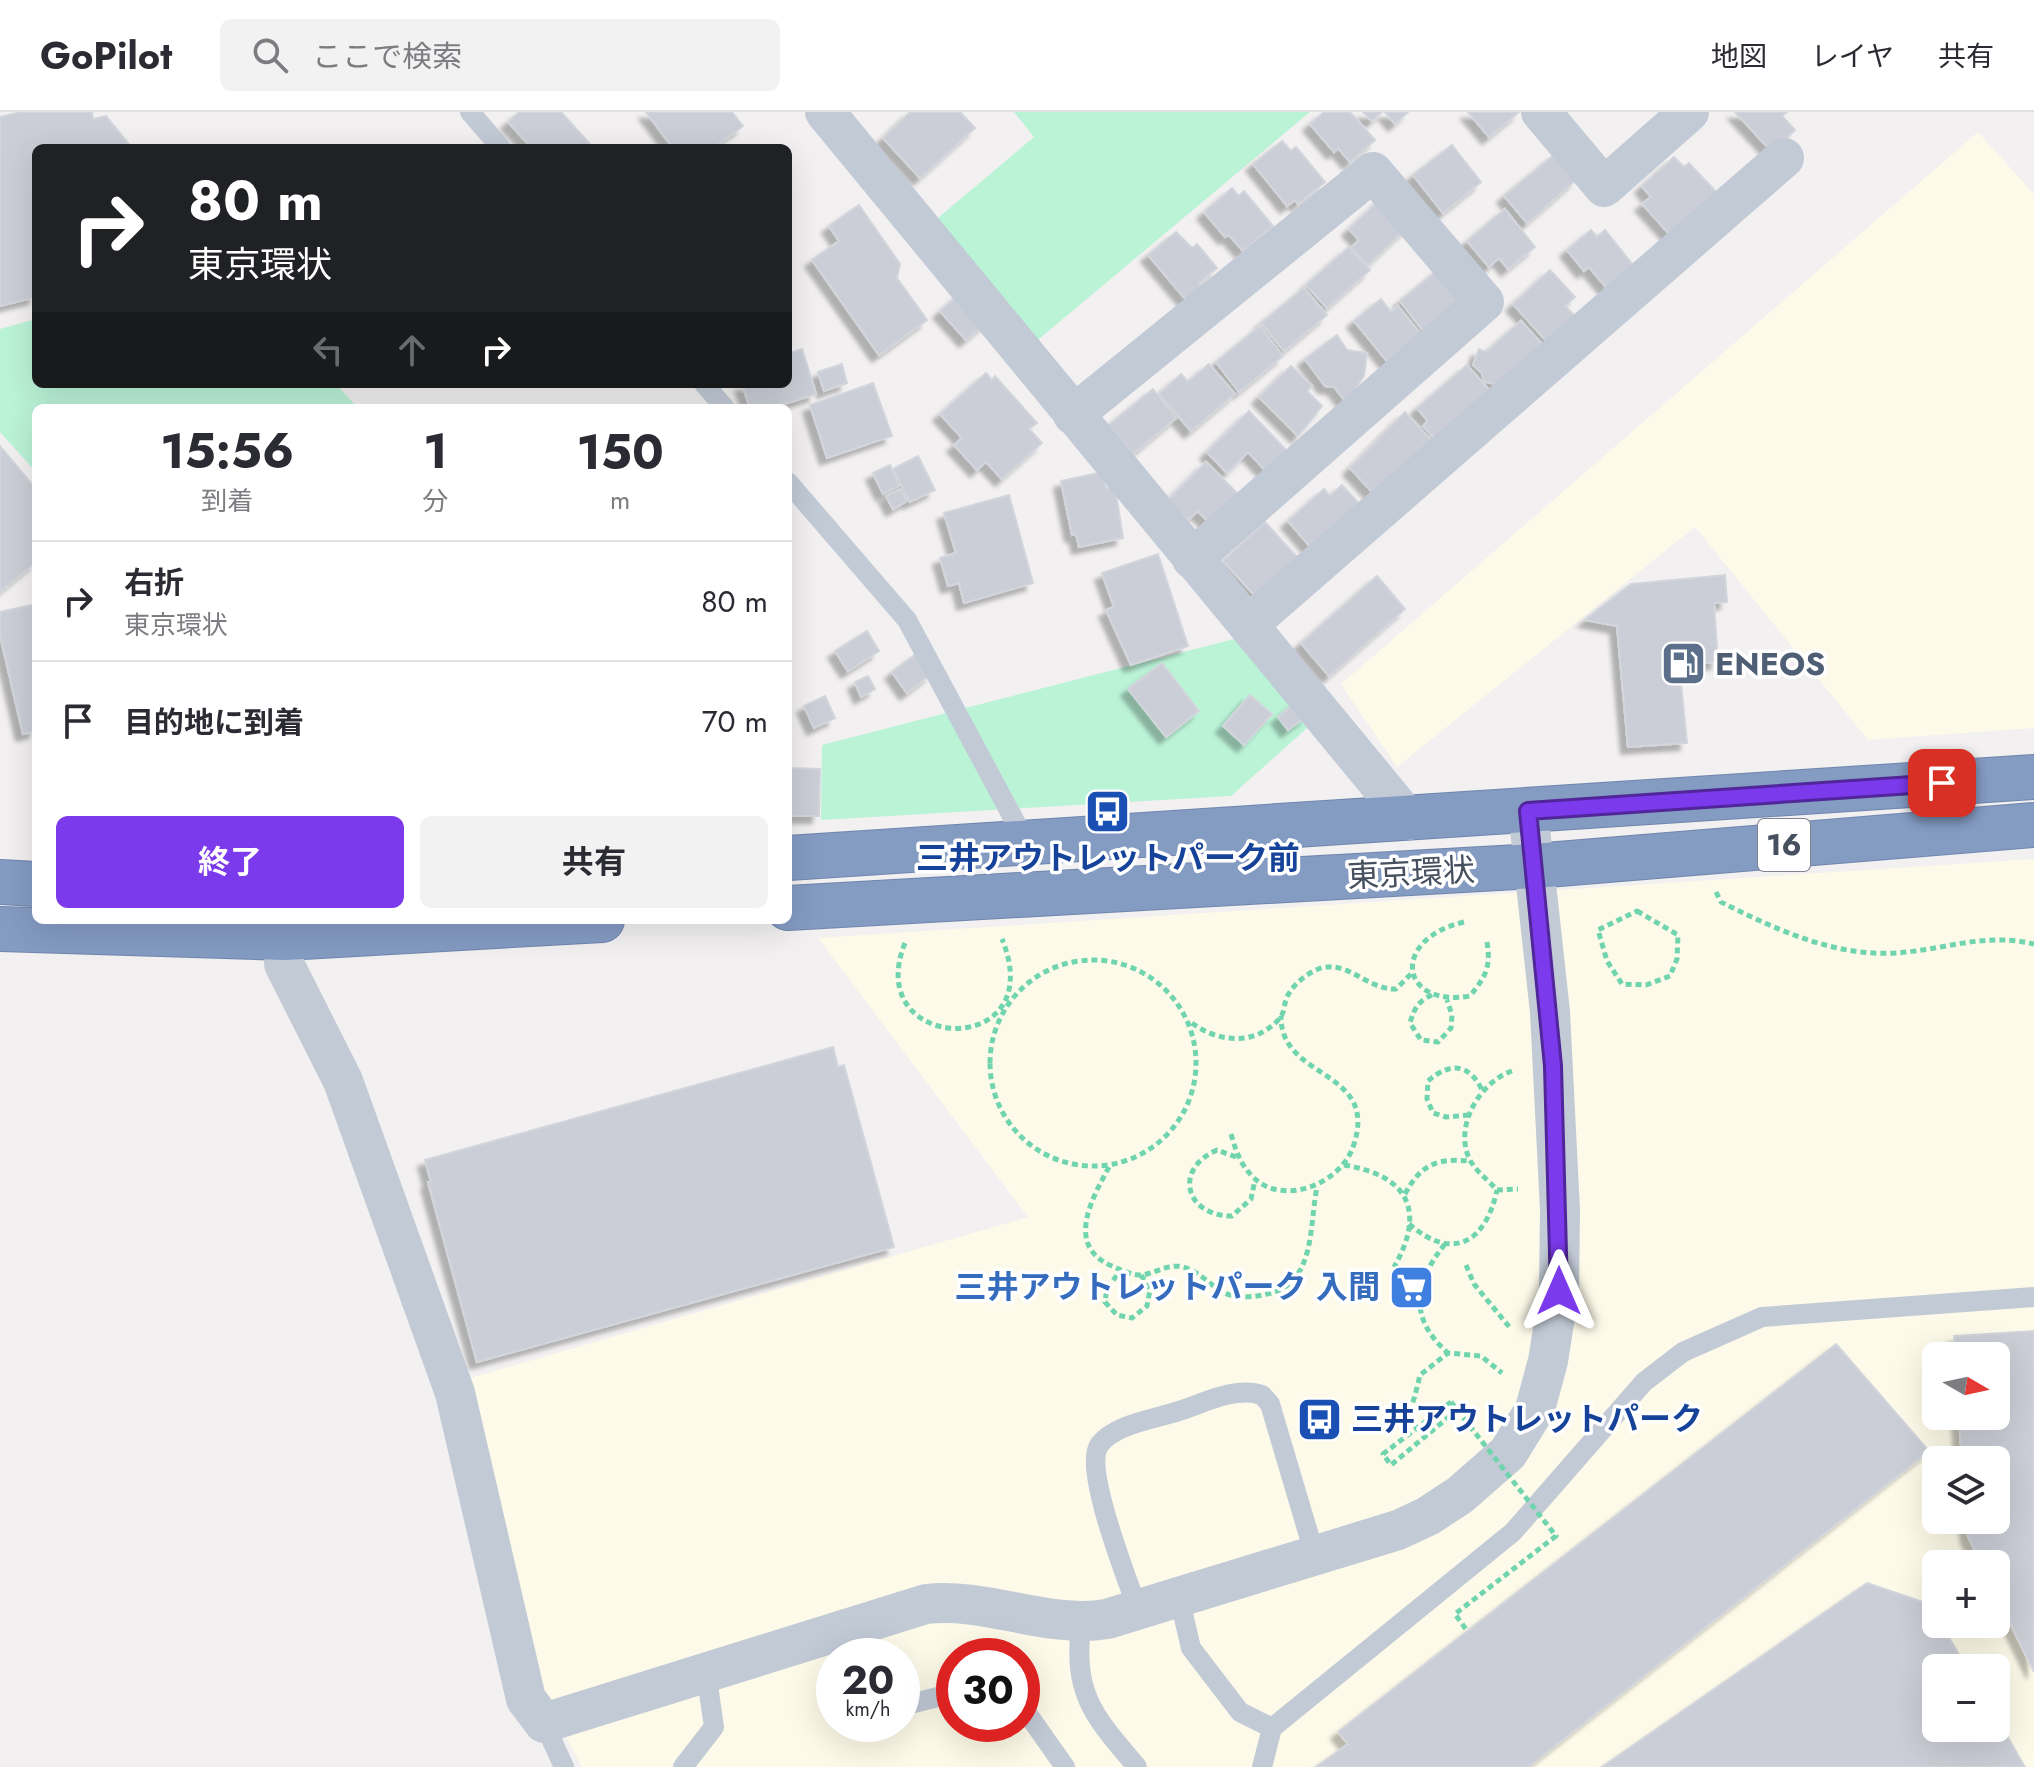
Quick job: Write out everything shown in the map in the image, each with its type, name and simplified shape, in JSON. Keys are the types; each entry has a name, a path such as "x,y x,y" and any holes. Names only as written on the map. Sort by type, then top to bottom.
{"highway":[{"name":"東京環状","path":"792,858 2034,777"},
{"name":"東京環状","path":"792,908 1534,866 2034,825"},
{"path":"0,882 32,884"},
{"path":"0,929 285,938 532,924"}],"street":[{"path":"825,112 1409,820"},
{"path":"1541,112 1604,187 1689,112"},
{"path":"1248,625 1784,158"},
{"path":"1073,415 1373,172 1484,302 1192,559"},
{"path":"846,1638 903,1609 947,1601 1081,1624 1138,1610 1398,1530 1460,1495 1508,1453 1535,1409 1548,1361 1559,1291 1560,1210 1550,1012 1528,811"},
{"path":"285,938 284,964 343,1081 455,1393 526,1699 544,1723 706,1672 816,1648"}],"lane":[{"path":"470,112 498,144"},
{"path":"708,388 722,404"},
{"path":"792,487 907,620 1026,842"},
{"path":"1262,1767 1272,1728 1513,1532 1644,1382 1683,1352 1762,1317 2034,1297"},
{"path":"1138,1610 1101,1495 1094,1461 1099,1446 1115,1431 1239,1392 1262,1395 1270,1404 1315,1556"},
{"path":"1179,1597 1191,1648 1240,1712 1272,1728"},
{"path":"1081,1624 1077,1662 1094,1716 1137,1767"},
{"path":"683,1767 714,1727 706,1672"},
{"path":"544,1723 564,1767"},
{"path":"1040,1732 1065,1767"}],"path":[{"path":"1711,883 1721,902 1792,937 1852,950 1905,953 2005,937 2034,944"},
{"path":"1637,911 1657,920 1678,935 1677,959 1670,976 1646,985 1622,984 1607,961 1598,930 1637,911"},
{"path":"1464,922 1445,927 1421,941 1414,956 1413,972 1424,990 1447,1000 1470,996 1487,976 1490,962 1487,942"},
{"path":"1000,933 1012,977 993,1043 990,1077 1000,1109 1019,1136 1046,1157 1109,1167 1154,1149 1182,1116 1196,1084 1198,1053 1191,1022"},
{"path":"907,939 897,963 899,991 916,1018 951,1031 988,1022 1016,991 1051,968 1082,960 1107,961 1138,972 1173,994 1191,1022 1209,1036 1237,1040 1258,1034 1281,1016"},
{"path":"1231,1134 1237,1158 1255,1180 1275,1188 1317,1187 1344,1165 1354,1146 1357,1118 1351,1098 1339,1083 1326,1073 1306,1065 1289,1048 1281,1032 1281,1016 1288,995 1306,975 1327,967 1354,973 1380,989 1396,989 1413,972"},
{"path":"1433,994 1422,999 1410,1023 1421,1040 1438,1042 1451,1028 1452,1015 1447,1000"},
{"path":"1469,1115 1446,1117 1433,1113 1427,1099 1428,1081 1443,1069 1461,1067 1475,1076 1482,1090"},
{"path":"1512,1071 1498,1076 1482,1090 1469,1115 1467,1146 1470,1161 1497,1190 1521,1189"},
{"path":"1237,1158 1217,1150 1203,1155 1193,1167 1189,1187 1196,1205 1214,1216 1232,1216 1251,1199 1255,1180"},
{"path":"1405,1194 1424,1166 1445,1159 1470,1161"},
{"path":"1344,1165 1371,1169 1393,1182 1405,1194 1409,1224 1404,1249 1394,1267"},
{"path":"1109,1167 1089,1201 1084,1225 1090,1250 1106,1264 1127,1273"},
{"path":"1141,1275 1150,1290 1147,1306 1132,1318 1117,1315 1105,1302 1107,1288 1118,1274 1141,1275 1180,1266 1202,1275 1215,1287 1231,1295 1253,1297 1280,1291 1298,1277 1306,1256 1317,1187"},
{"path":"1409,1224 1422,1236 1445,1244 1463,1244 1474,1238 1492,1217 1497,1190"},
{"path":"1445,1244 1421,1281 1418,1299 1423,1321 1434,1341 1448,1353 1481,1356 1506,1375"},
{"path":"1466,1265 1474,1284 1513,1331"},
{"path":"1364,1425 1388,1428 1402,1420 1413,1408 1420,1375 1448,1353"},
{"path":"1457,1410 1391,1465 1383,1454 1451,1402 1556,1536 1455,1614 1468,1632"}],"shaded area":[{"path":"1978,132 2034,194 2034,728 1868,740 1695,527 1397,767 1341,684"},
{"name":"三井アウトレットパーク 入間","path":"2034,859 2034,1767 582,1767 536,1683 467,1379 1028,1217 818,938"}],"green space":[{"path":"1014,112 1310,112 1033,344 932,223 1034,137"},
{"path":"32,320 32,388 340,388 354,404 32,404 32,468 0,432 0,329"},
{"path":"1242,637 1316,720 1231,796 821,820 822,745"}],"building":[{"path":"21,112 92,112 93,119 106,116 129,144 32,144 32,298 0,306 0,117"},
{"path":"519,112 561,112 590,144 528,144 508,122"},
{"path":"646,112 732,112 743,126 718,144 670,144"},
{"path":"910,112 960,112 975,128 920,178 883,138"},
{"path":"1324,112 1350,112 1375,140 1350,162 1338,148 1334,152 1310,124"},
{"path":"1363,112 1382,112 1372,121"},
{"path":"1385,112 1408,112 1395,124"},
{"path":"1468,112 1519,112 1489,137"},
{"path":"1735,112 1787,112 1782,116 1795,130 1772,152"},
{"path":"1282,141 1291,151 1296,147 1325,182 1298,204 1295,200 1287,206 1253,164"},
{"path":"1452,145 1481,182 1443,213 1413,175"},
{"path":"1555,154 1576,180 1527,223 1504,196"},
{"path":"1674,157 1684,167 1689,163 1719,195 1673,238 1642,204 1651,197 1642,186"},
{"path":"1232,188 1239,196 1244,191 1273,226 1243,251 1229,235 1225,237 1204,212"},
{"path":"1384,196 1411,224 1368,265 1351,248 1359,240 1349,229"},
{"path":"859,205 900,264 897,278 927,320 879,355 812,260 839,241 829,226"},
{"path":"1505,209 1535,247 1508,269 1499,258 1489,267 1467,241"},
{"path":"1591,230 1597,237 1605,230 1637,270 1611,293 1589,267 1584,271 1567,250"},
{"path":"1176,232 1192,248 1197,244 1217,268 1199,283 1203,287 1186,300 1148,255"},
{"path":"1349,247 1370,270 1327,308 1306,285"},
{"path":"1444,265 1468,295 1427,336 1400,301"},
{"path":"1550,270 1575,297 1565,306 1578,319 1550,345 1513,304"},
{"path":"1304,288 1327,315 1284,351 1261,323"},
{"path":"962,292 987,322 966,340 940,311"},
{"path":"1381,299 1391,312 1398,306 1424,338 1391,366 1354,321"},
{"path":"1521,321 1542,344 1504,385 1484,382 1482,373 1473,365 1479,349 1486,352"},
{"path":"1260,326 1283,356 1239,392 1216,362"},
{"path":"1337,335 1347,350 1367,353 1364,376 1346,402 1334,387 1325,386 1305,359"},
{"path":"802,349 816,394 785,404 749,404 743,388 792,388 792,353"},
{"path":"842,364 847,383 824,391 818,372"},
{"path":"1209,364 1235,394 1191,431 1159,394 1181,374 1188,382"},
{"path":"1467,365 1496,398 1441,446 1423,426 1428,421 1417,408"},
{"path":"1291,366 1312,386 1307,391 1322,406 1298,436 1259,397"},
{"path":"986,373 992,380 995,376 1037,423 1029,429 1042,443 1002,479 986,462 977,470 954,445 962,438 940,414"},
{"path":"873,383 892,436 827,458 810,405"},
{"path":"1153,389 1176,418 1133,454 1109,425"},
{"path":"1249,411 1287,451 1266,471 1248,452 1227,473 1207,452"},
{"path":"1405,412 1431,440 1374,494 1350,468"},
{"path":"0,446 32,484 32,565 0,592"},
{"path":"918,456 935,490 910,502 893,469"},
{"path":"1206,462 1241,497 1212,526 1198,511 1188,520 1168,500"},
{"path":"890,465 899,486 883,494 873,473"},
{"path":"1103,472 1106,488 1115,487 1123,538 1079,547 1076,534 1072,535 1061,481"},
{"path":"1342,485 1363,508 1314,551 1288,521 1324,489 1330,496"},
{"path":"900,489 907,501 893,509 886,496"},
{"path":"1009,495 1033,583 964,603 959,583 948,586 940,558 956,553 944,513"},
{"path":"1265,522 1297,557 1256,597 1223,561"},
{"path":"1158,554 1188,646 1131,665 1106,610 1114,607 1102,573"},
{"path":"1725,575 1727,602 1714,603 1718,662 1679,664 1687,743 1628,747 1617,626 1585,620 1631,584"},
{"path":"1377,576 1405,609 1329,676 1301,643"},
{"path":"32,605 32,732 23,734 0,635 0,612"},
{"path":"867,631 879,651 848,671 835,651"},
{"path":"916,654 931,674 907,693 892,672"},
{"path":"1162,663 1199,711 1166,737 1128,689"},
{"path":"868,676 875,689 861,697 855,682"},
{"path":"1250,695 1272,714 1244,745 1223,726"},
{"path":"825,696 835,718 814,728 804,706"},
{"path":"1296,702 1307,716 1288,730 1278,717"},
{"path":"792,768 820,769 819,816 792,816"},
{"path":"833,1047 838,1067 844,1065 894,1247 477,1362 428,1182 431,1182 425,1160"},
{"path":"2034,1331 2034,1672 2010,1623 2010,1550 1974,1550 1968,1534 2010,1534 2010,1446 1961,1446 1960,1430 2010,1430 2010,1342 1954,1342 1954,1336"},
{"path":"1836,1344 1925,1446 1922,1446 1922,1457 1528,1767 1316,1767 1348,1744 1338,1732"},
{"path":"1867,1583 1922,1602 1922,1638 1949,1638 1959,1654 1922,1654 1922,1742 2010,1741 2025,1767 1602,1767"}],"place":[{"name":"ENEOS","path":"1684,664"},
{"name":"三井アウトレットパーク前","path":"1108,811"},
{"name":"三井アウトレットパーク 入間","path":"1411,1287"},
{"name":"三井アウトレットパーク","path":"1320,1419"}],"route":[{"path":"1559,1291 1557,1120 1550,1012 1528,811 1942,783"}]}
